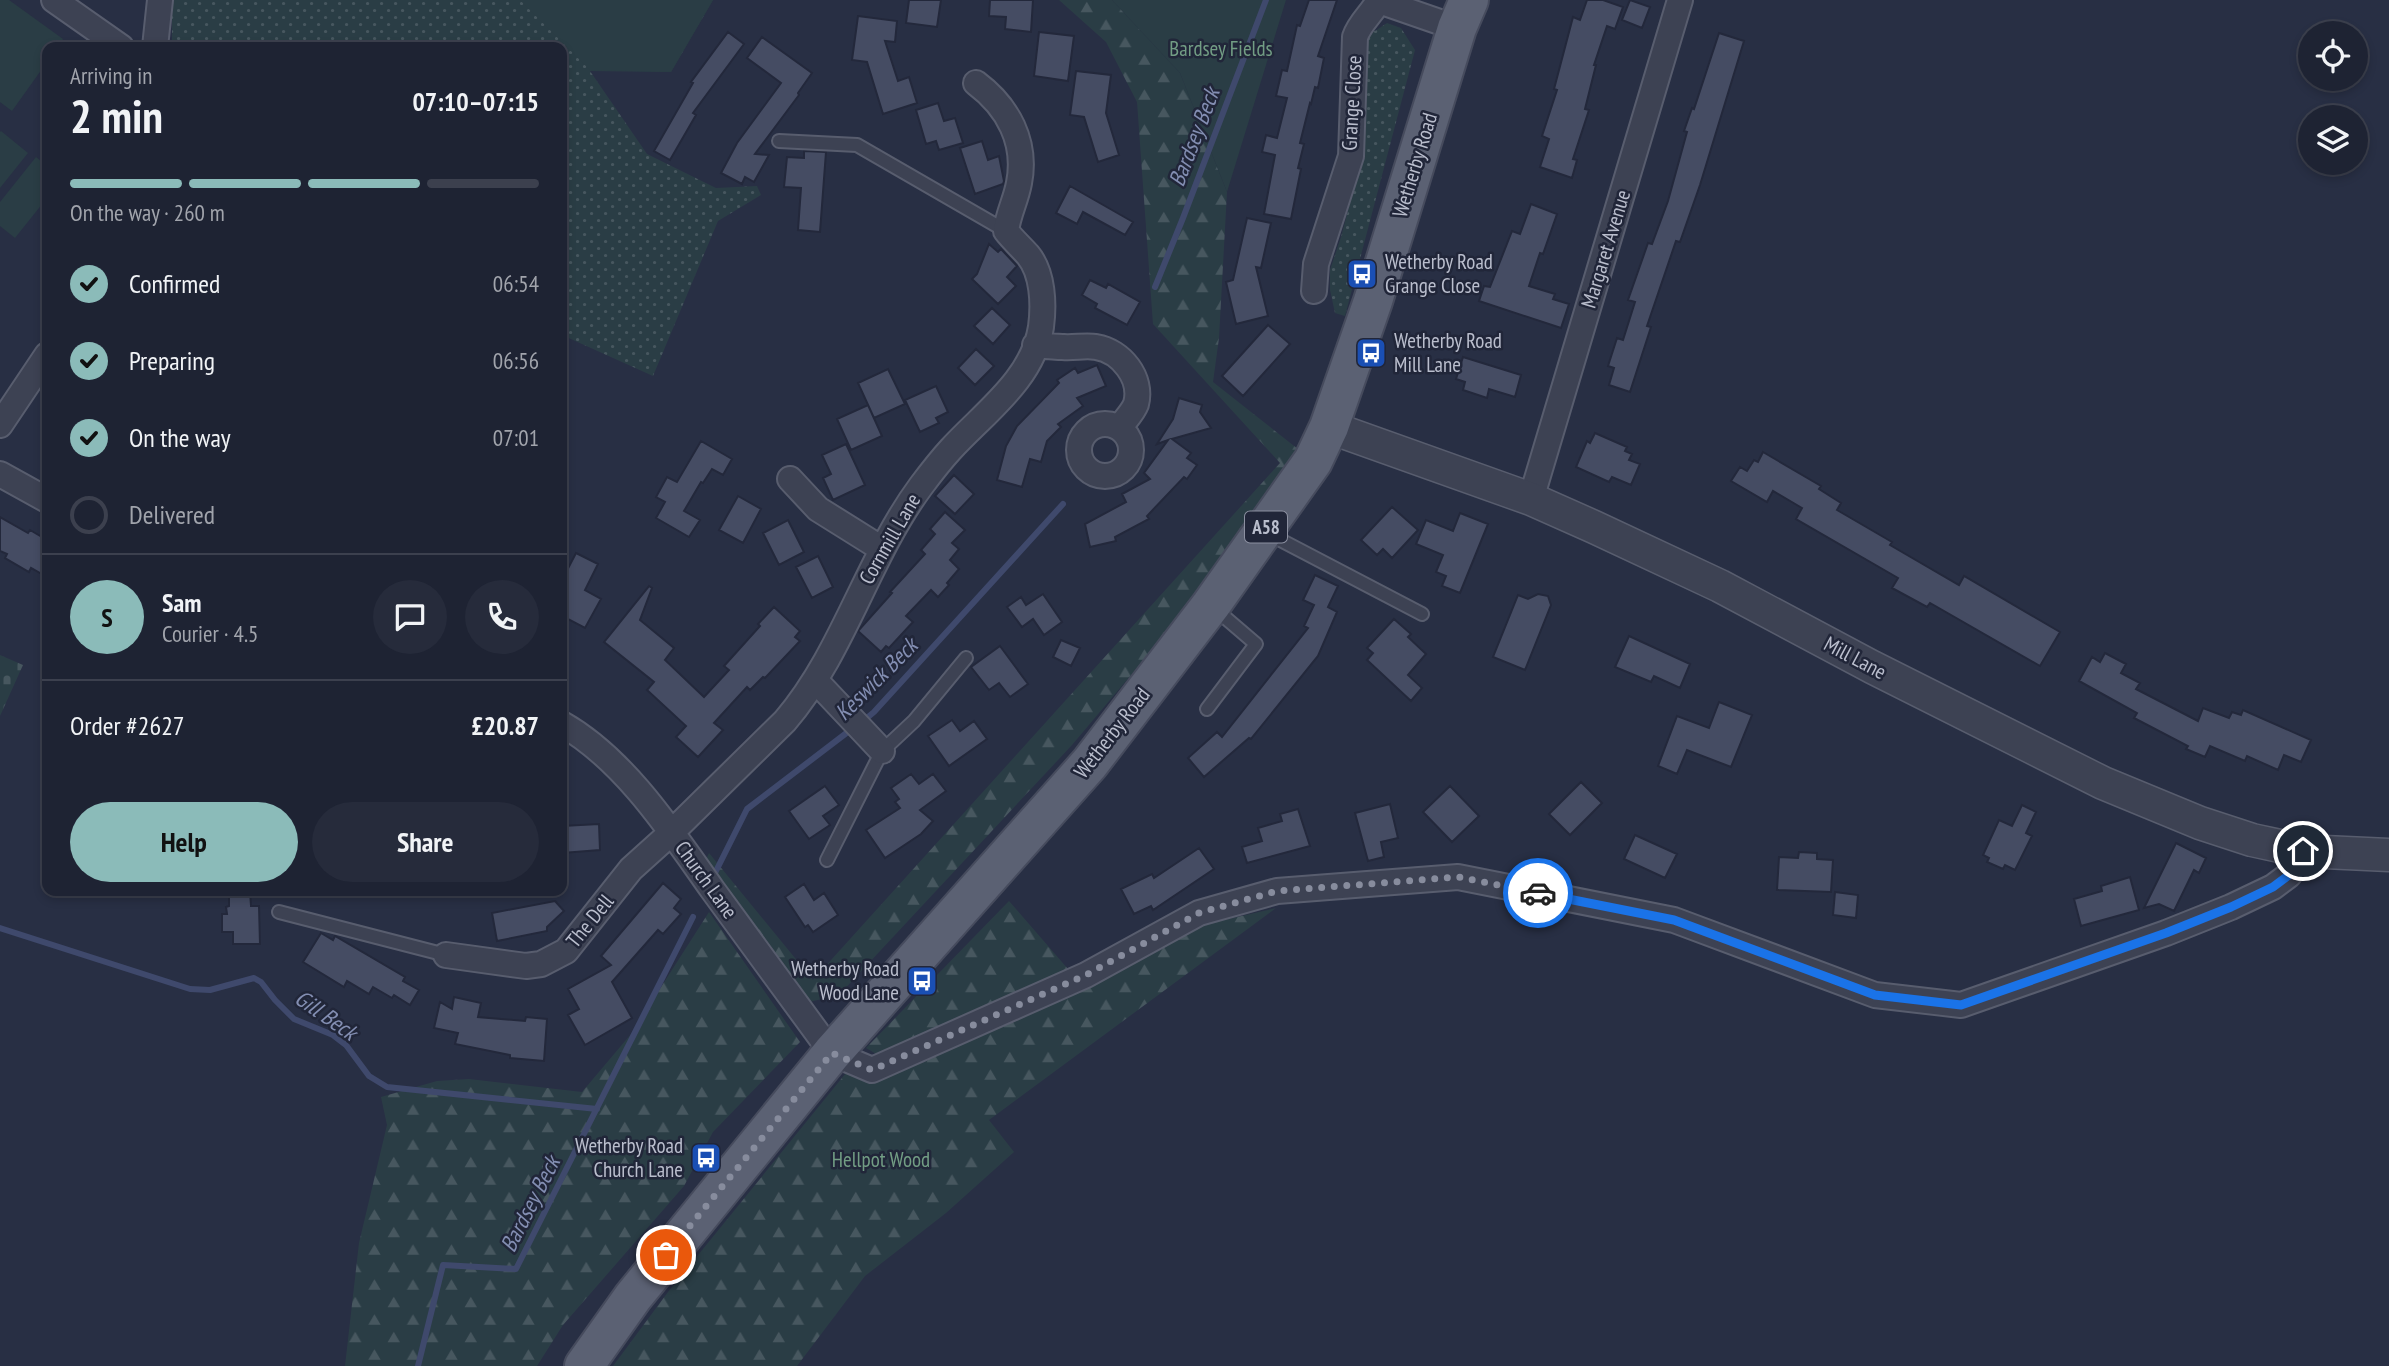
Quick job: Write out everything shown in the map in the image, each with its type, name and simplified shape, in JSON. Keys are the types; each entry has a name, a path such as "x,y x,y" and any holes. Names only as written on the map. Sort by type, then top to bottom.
{"main road":[{"name":"Wetherby Road","path":"584,1366 633,1297 832,1053 1090,764 1211,605 1313,461 1329,427 1373,301 1463,14"}],"street":[{"path":"54,0 114,42"},
{"path":"156,42 160,0"},
{"name":"Grange Close","path":"1314,291 1316,264 1351,156 1355,37 1359,27 1374,11 1379,0 1463,14"},
{"name":"Margaret Avenue","path":"1531,499 1680,0"},
{"path":"976,83 1001,105 1017,135 1020,152 1019,186 1008,213 1006,231"},
{"name":"Cornmill Lane","path":"671,833 801,702 882,549 920,487 950,450 1019,377 1041,327 1041,288 1033,263 1006,231"},
{"path":"1035,345 1096,346 1111,351 1124,360 1133,374 1137,389 1136,405 1120,427"},
{"path":"0,425 42,362"},
{"name":"Mill Lane","path":"1329,427 1531,499 1720,586 1872,667 2103,783 2200,823 2252,840 2303,851 2389,855"},
{"path":"0,474 42,497"},
{"path":"790,478 818,509 882,549"},
{"path":"815,680 874,742"},
{"name":"Church Lane","path":"567,727 612,761 671,833 832,1053"},
{"name":"The Dell","path":"446,955 526,967 554,959 577,941 631,869 671,833"},
{"path":"832,1053 872,1070 1086,975 1199,913 1277,891 1458,877 1674,920 1875,995 1961,1005 2166,933 2231,907 2273,887 2289,875 2303,851"}],"lane":[{"name":"Cornmill Lane","path":"779,141 857,145 1006,231"},
{"path":"1263,531 1422,614"},
{"path":"1207,709 1256,644 1211,605"},
{"path":"827,860 874,742 914,721 966,657"},
{"path":"279,912 446,955"}],"green space":[{"path":"0,0 9,0 63,39 61,42 42,42 42,69 12,111 0,102"},
{"path":"172,0 713,0 671,72 590,71 647,154 716,188 757,186 761,195 718,221 653,376 567,337 567,42 172,42"},
{"path":"520,0 713,0 671,72 590,70 567,47 567,42 562,42"},
{"path":"1059,0 1112,0 1180,73 1227,192 1219,338 1213,382 1303,453 1196,598 1072,745 839,995 809,1002 703,866 709,853 813,980 1280,463 1153,324 1137,102 1106,42"},
{"name":"Bardsey Fields","path":"1112,0 1286,0 1227,192 1180,73"},
{"path":"1387,23 1401,28 1415,50 1345,316 1335,313 1330,290 1330,270 1360,165 1366,78 1365,44 1368,30 1375,31"},
{"path":"0,132 28,153 0,188"},
{"path":"36,157 42,162 42,204 15,238 0,226 0,202"},
{"path":"0,655 23,665 0,716"},
{"path":"1009,901 1068,969 883,1058 866,1048"},
{"name":"Hellpot Wood","path":"1276,908 989,1120 1014,1152 946,1213 865,1276 797,1366 613,1366 668,1292 846,1073 883,1077 1198,926"},
{"path":"709,912 800,1042 713,1132 684,1186 563,1325 537,1366 345,1366 359,1243 387,1125 381,1097 437,1081 469,1079 582,1092 631,1034"}],"building":[{"path":"909,0 941,0 937,27 906,23"},
{"path":"990,0 1033,0 1031,32 1005,29 1006,17 989,16"},
{"path":"1309,0 1337,0 1318,56 1324,58 1318,88 1315,87 1300,143 1304,144 1291,219 1264,214 1275,155 1262,152 1266,135 1277,138 1287,98 1276,96 1282,70 1287,71 1297,25 1300,26"},
{"path":"1587,0 1603,0 1623,7 1615,29 1607,26 1594,65 1585,109 1589,110 1573,159 1577,160 1572,178 1540,167 1549,139 1542,136 1557,90 1554,89 1573,17 1580,20"},
{"path":"1630,0 1650,7 1642,28 1622,20"},
{"path":"858,16 897,21 895,42 885,41 898,81 909,77 917,103 883,114 867,62 852,60"},
{"path":"728,32 744,44 693,113 696,115 670,160 654,151 693,83 691,82"},
{"path":"1039,32 1074,36 1068,81 1034,76"},
{"path":"1719,33 1744,41 1700,185 1680,242 1676,241 1647,326 1651,327 1630,392 1609,385 1614,368 1608,366 1617,338 1623,340 1635,302 1628,300 1648,243 1652,244 1668,201 1687,132 1684,131"},
{"path":"762,37 812,73 755,154 769,155 754,182 745,177 742,184 721,173 737,143 781,83 747,58"},
{"path":"1076,71 1111,75 1106,113 1119,155 1098,162 1084,117 1070,115"},
{"path":"938,103 944,121 955,118 963,143 939,150 936,141 926,144 916,110"},
{"path":"982,141 988,160 999,156 1004,181 1003,184 975,194 960,148"},
{"path":"804,151 826,152 820,232 798,230 801,188 784,187 787,157 804,158"},
{"path":"1070,186 1133,222 1125,235 1083,212 1077,224 1056,213"},
{"path":"1531,204 1557,214 1529,286 1555,294 1553,299 1569,304 1561,328 1479,301 1484,286 1490,287 1512,231 1520,234"},
{"path":"1247,218 1271,223 1261,268 1256,267 1268,316 1236,324 1226,282 1233,280"},
{"path":"989,244 998,252 1001,249 1017,266 1007,277 1016,286 998,304 972,279 977,274"},
{"path":"1090,280 1106,288 1108,284 1140,302 1127,325 1095,308 1097,304 1082,295"},
{"path":"992,308 1010,325 993,344 974,326"},
{"path":"1268,325 1290,344 1243,396 1222,376"},
{"path":"976,349 994,366 975,385 958,368"},
{"path":"1463,357 1521,375 1515,397 1489,389 1487,398 1463,390 1465,382 1456,379"},
{"path":"1097,365 1106,386 1077,398 1083,406 1058,424 1061,427 1047,441 1041,462 1030,459 1022,487 997,480 1006,446 1017,426 1059,383 1057,380 1075,368 1078,373"},
{"path":"888,369 905,404 874,418 858,383"},
{"path":"936,386 948,412 936,418 939,423 920,432 905,400"},
{"path":"1179,398 1202,405 1200,412 1211,428 1172,439 1191,453 1187,458 1197,465 1187,479 1184,477 1147,516 1149,519 1115,537 1116,541 1090,547 1085,524 1126,502 1122,494 1150,479 1144,473 1168,440 1157,444 1173,419"},
{"path":"868,405 882,436 851,450 837,419"},
{"path":"1595,433 1627,447 1625,451 1632,454 1629,460 1640,464 1631,485 1612,477 1609,482 1576,467 1587,441 1590,443"},
{"path":"701,441 732,459 723,475 712,469 684,511 700,520 689,537 656,518 665,502 656,497 667,477 677,482"},
{"path":"846,444 865,485 833,500 823,478 831,474 822,455"},
{"path":"1763,452 1821,486 1819,489 1841,503 1837,510 1892,542 1890,545 1959,585 1964,576 2060,632 2040,666 1930,603 1927,607 1892,588 1898,578 1796,519 1802,508 1773,491 1767,502 1731,481 1740,467 1747,471 1754,460 1758,462"},
{"path":"954,475 974,494 955,514 935,496"},
{"path":"738,496 761,509 743,543 719,530"},
{"path":"1392,507 1418,530 1392,558 1383,549 1377,555 1361,540"},
{"path":"945,512 965,530 952,543 959,549 950,560 959,569 938,597 931,590 906,616 913,622 889,648 886,646 881,652 858,631 925,554 921,550 935,534 930,529"},
{"path":"1460,513 1488,524 1460,593 1442,586 1446,576 1436,572 1443,555 1416,544 1426,520 1453,531"},
{"path":"0,517 28,533 30,530 42,537 42,574 31,568 29,572 5,558 7,554 0,551"},
{"path":"788,520 804,552 779,565 763,533"},
{"path":"576,553 598,564 585,590 601,599 585,628 567,619 567,570"},
{"path":"818,556 833,587 812,598 796,567"},
{"path":"1315,575 1338,586 1328,607 1337,612 1318,656 1251,739 1204,777 1188,758 1217,732 1222,737 1308,628 1304,626 1314,605 1303,600"},
{"path":"649,586 652,588 640,620 674,648 665,660 704,697 729,670 724,666 774,607 800,631 795,637 800,641 765,678 750,690 747,687 714,723 723,730 698,757 676,737 686,726 647,690 654,682 604,642"},
{"path":"1043,594 1062,622 1044,635 1033,619 1022,627 1007,607 1021,597 1026,605"},
{"path":"1538,594 1548,596 1551,605 1525,670 1493,657 1518,595 1528,599"},
{"path":"1394,619 1411,634 1408,637 1426,654 1408,675 1422,688 1411,701 1367,660 1373,653 1367,648"},
{"path":"1629,636 1690,664 1680,688 1654,676 1651,682 1615,667"},
{"path":"1061,640 1080,648 1071,666 1053,657"},
{"path":"1000,646 1028,684 1010,697 999,683 989,690 971,667"},
{"path":"2105,653 2126,664 2121,673 2140,683 2136,689 2198,721 2203,708 2229,718 2232,712 2241,715 2243,710 2311,740 2301,762 2284,755 2278,770 2247,756 2245,761 2210,746 2205,757 2186,749 2188,746 2134,718 2137,713 2079,681 2092,657 2100,662"},
{"path":"1719,702 1752,715 1731,767 1687,750 1677,774 1658,766 1677,716 1709,728"},
{"path":"952,720 960,731 974,721 987,739 949,766 928,736"},
{"path":"911,774 919,784 933,774 946,791 920,810 933,821 921,834 885,858 866,830 900,808 895,802 899,799 891,788"},
{"path":"1581,782 1602,803 1570,835 1549,814"},
{"path":"825,786 839,805 823,816 830,825 809,839 789,811"},
{"path":"1450,786 1479,816 1452,842 1423,812"},
{"path":"1390,804 1398,838 1381,842 1384,857 1368,861 1355,813"},
{"path":"2022,805 2036,812 2026,833 2032,836 2015,870 2005,865 2003,869 1987,862 1989,858 1983,855 1999,820 2012,826"},
{"path":"1298,809 1310,846 1247,863 1242,847 1262,841 1258,828 1282,821 1280,814"},
{"path":"599,824 600,850 567,853 567,826"},
{"path":"1635,835 1677,854 1665,878 1624,859"},
{"path":"2176,843 2206,858 2199,873 2194,870 2174,911 2159,904 2144,908"},
{"path":"1199,848 1214,869 1153,910 1151,906 1134,914 1121,889 1152,874 1154,878"},
{"path":"1799,852 1817,853 1817,859 1833,860 1831,892 1777,890 1779,857 1798,858"},
{"path":"2130,877 2139,910 2081,926 2074,899 2102,891 2101,886"},
{"path":"663,883 681,899 674,908 681,914 663,934 658,930 612,982 632,1018 585,1045 568,1015 579,1009 568,989 611,965 601,956"},
{"path":"804,884 814,900 824,893 838,915 813,932 808,925 805,927 785,897"},
{"path":"1835,892 1858,895 1856,918 1833,915"},
{"path":"229,896 250,896 251,906 259,906 260,944 233,944 233,932 222,932 222,914 227,914 226,907 229,906"},
{"path":"555,901 564,911 547,927 547,931 497,941 492,913"},
{"path":"321,933 333,940 335,936 405,977 403,981 419,990 410,1005 373,987 369,994 347,981 344,987 303,962"},
{"path":"454,997 481,1003 478,1017 525,1021 526,1017 547,1019 544,1061 510,1058 510,1055 455,1044 458,1033 434,1028 440,1002 452,1009"}],"waterway":[{"name":"Bardsey Beck","path":"1155,287 1266,0"},
{"name":"Keswick Beck","path":"862,722 1063,504"},
{"name":"Keswick Beck","path":"715,873 747,809 853,728"},
{"name":"Bardsey Beck","path":"418,1366 443,1265 516,1269 693,917"},
{"name":"Gill Beck","path":"0,928 190,989 210,990 254,978 261,982 294,1019 333,1035 346,1045 369,1076 387,1087 597,1109"}],"way so far":[{"path":"666,1255 832,1053 872,1070 1086,975 1199,913 1277,891 1458,877 1538,893"}],"place":[{"name":"Wetherby Road Grange Close","path":"1362,274"},
{"name":"Wetherby Road Mill Lane","path":"1371,353"},
{"name":"Wetherby Road Wood Lane","path":"922,981"},
{"name":"Wetherby Road Church Lane","path":"706,1158"}],"route":[{"path":"1538,893 1674,920 1875,995 1961,1005 2166,933 2231,907 2273,887 2289,875 2303,851"}]}
